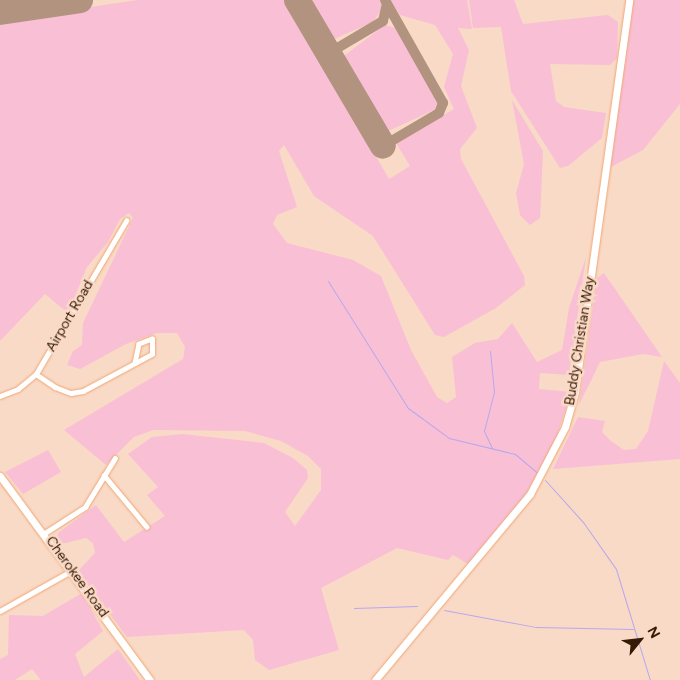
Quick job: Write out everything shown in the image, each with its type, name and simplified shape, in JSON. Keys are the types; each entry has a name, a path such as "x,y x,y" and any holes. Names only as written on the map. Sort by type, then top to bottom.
{"street":[{"name":"Buddy Christian Way","path":"375,680 530,494 565,427 575,390 629,0"},
{"name":"Airport Road","path":"0,396 18,389 36,374 126,221"},
{"path":"36,374 71,393 135,363 152,354 152,339 138,344 135,363"},
{"path":"45,533 85,507 115,458"},
{"path":"104,475 147,527"},
{"name":"Cherokee Road","path":"0,476 45,533 150,680"},
{"path":"0,611 72,570"}],"shaded area":[{"path":"138,0 286,0 389,179 410,166 396,143 454,109 444,87 453,54 435,25 400,15 390,0 467,0 472,29 458,28 469,50 461,86 477,128 460,149 461,159 524,276 525,285 496,308 444,337 435,335 373,236 314,196 284,145 279,151 297,207 277,215 273,224 287,243 353,260 381,276 411,350 437,397 447,403 456,397 452,357 475,343 498,339 512,323 537,362 562,350 569,308 586,257 569,375 540,373 539,389 571,392 556,439 523,502 468,564 453,555 448,560 397,548 321,588 339,650 269,670 255,660 253,640 244,630 127,637 78,571 95,553 93,543 86,538 61,544 57,540 58,533 96,505 124,542 165,516 147,495 158,487 128,454 152,437 182,434 264,443 293,458 307,470 308,478 285,512 295,526 321,490 321,469 308,456 281,441 245,431 153,430 134,437 106,465 64,430 183,359 185,347 177,333 157,333 126,344 80,369 67,365 73,351 82,345 83,323 133,218 129,213 120,219 108,242 87,267 68,313 45,294 0,341 0,20"},
{"path":"307,0 380,0 382,9 373,22 332,40"},
{"path":"469,0 514,0 523,24 608,15 618,22 617,58 610,65 550,64 556,101 564,107 606,113 602,138 568,166 560,168 511,91 501,27 473,28"},
{"path":"632,0 680,0 680,104 643,150 609,168"},
{"path":"385,25 396,28 439,102 434,110 386,132 341,58"},
{"path":"512,100 543,151 540,218 530,225 520,215 516,193 524,164"},
{"path":"604,273 662,357 643,354 600,362 579,405 597,278"},
{"path":"664,361 680,383 680,459 553,469 578,417 605,421 602,432 611,441 624,450 636,449 648,431"},
{"path":"48,450 61,472 23,494 5,472"},
{"path":"82,593 103,631 75,654 84,677 118,649 140,680 41,680 32,669 15,680 0,680 0,659 8,655 9,615 43,616"}],"waterway":[{"path":"328,281 408,408 449,438 515,454 538,473"},
{"path":"490,351 494,392 484,431 492,448"},
{"path":"545,480 583,522 616,569 650,680"},
{"path":"354,608 417,606"},
{"path":"444,610 536,627 633,629"}],"taxiway":[{"path":"48,0 49,4"},
{"path":"383,146 439,113 443,103 385,0"},
{"path":"329,53 383,21 387,4"}],"runway":[{"path":"0,12 80,0"},
{"path":"297,0 383,146"}]}
